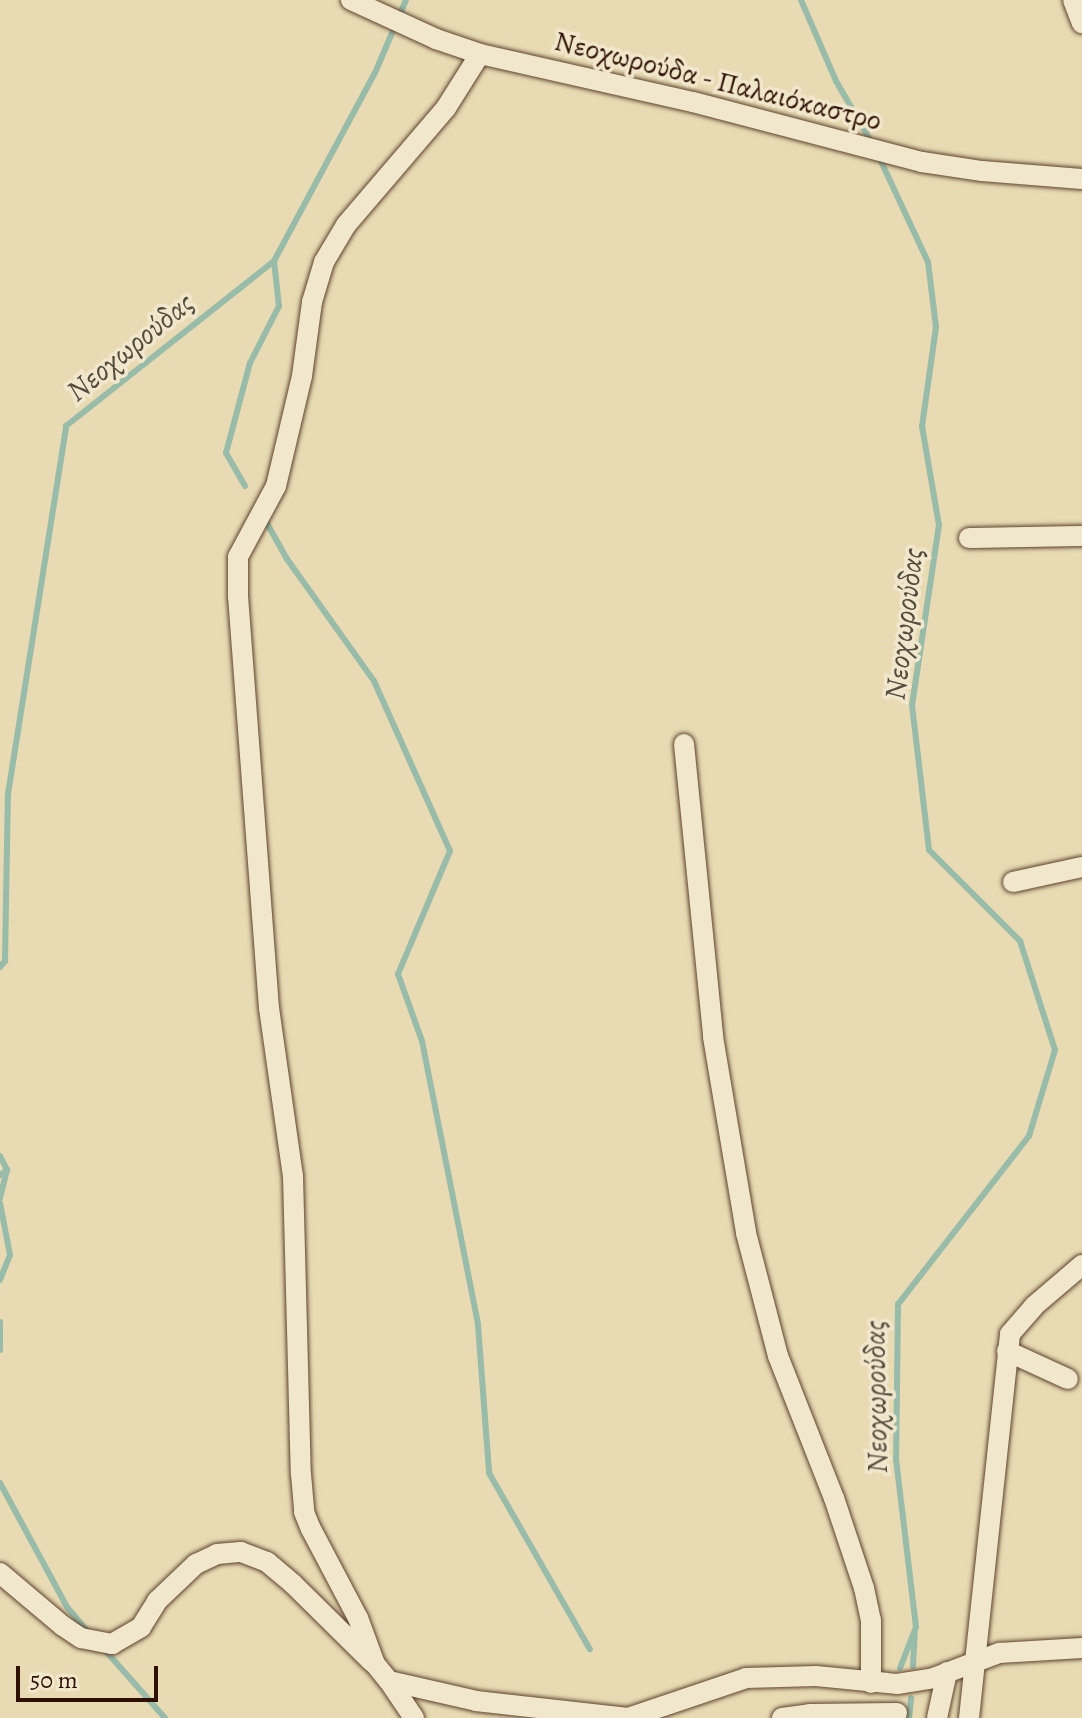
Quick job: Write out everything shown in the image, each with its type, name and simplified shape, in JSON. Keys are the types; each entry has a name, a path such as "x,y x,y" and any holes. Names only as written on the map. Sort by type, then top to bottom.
{"street":[{"name":"Νεοχωρούδα - Παλαιόκαστρο","path":"351,0 378,6 480,54 633,88 922,162 982,171 1082,179"},
{"path":"1073,0 1082,23"},
{"path":"375,1664 358,1618 318,1548 304,1512 293,1176 269,1008 238,596 238,557 276,486 302,376 312,302 324,262 346,225 446,108 480,54"},
{"path":"969,538 1082,536"},
{"path":"684,744 711,1025 746,1233 778,1356 834,1498 864,1588 871,1620 871,1683"},
{"path":"1013,882 1082,867"},
{"path":"969,1718 1007,1351 1015,1327 1082,1265"},
{"path":"1007,1351 1068,1379"},
{"path":"0,1573 81,1638 112,1644 141,1627 157,1601 196,1564 217,1554 241,1552 267,1562 293,1584 375,1664 414,1718"},
{"path":"389,1681 476,1701 628,1718 759,1676 816,1676 901,1684 1014,1651 1082,1648"},
{"path":"937,1718 947,1672"},
{"path":"782,1718 810,1714 897,1715 901,1684"}],"waterway":[{"name":"Νεοχωρούδας","path":"0,967 5,961 8,794 66,426 274,261 375,73 406,0"},
{"name":"Νεοχωρούδας","path":"801,0 836,81 872,143"},
{"name":"Νεοχωρούδας","path":"879,157 928,262 936,327 922,426 939,525 912,705 929,850 1020,941 1055,1050 1029,1136 898,1304 896,1459 916,1627 900,1668"},
{"name":"Νεοχωρούδας","path":"245,486 226,453 250,363 279,306 274,261"},
{"name":"Νεοχωρούδας","path":"264,518 287,559 374,681 450,851 398,974 422,1041 478,1325 489,1473 590,1649"},
{"name":"Νεοχωρούδας","path":"0,1156 7,1170 0,1175"},
{"path":"0,1198 7,1170"},
{"path":"0,1203 10,1255 0,1280"},
{"path":"0,1322 0,1350"},
{"path":"0,1483 67,1607 88,1632"},
{"path":"913,1666 915,1633"},
{"path":"104,1649 165,1718"},
{"path":"909,1718 911,1698"}]}
